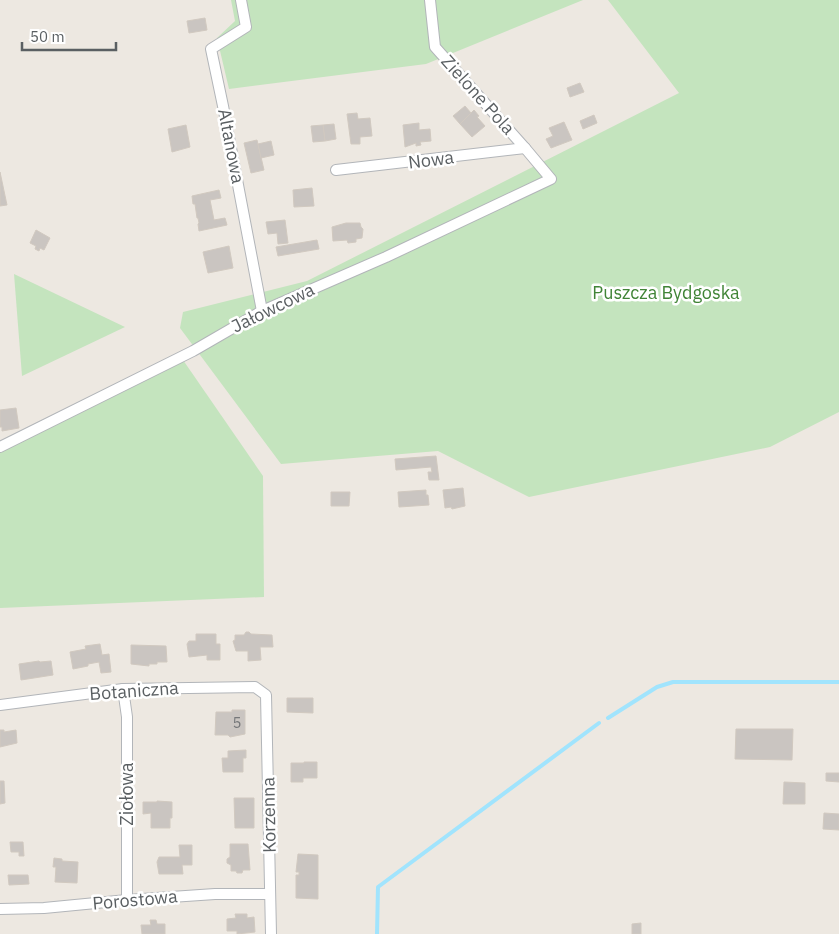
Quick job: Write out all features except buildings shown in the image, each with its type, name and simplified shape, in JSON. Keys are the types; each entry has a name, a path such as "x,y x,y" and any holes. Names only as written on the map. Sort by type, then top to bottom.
{"street":[{"name":"Altanowa","path":"241,0 246,26 211,49 262,311"},
{"name":"Zielone Pola","path":"430,0 436,47 551,179"},
{"name":"Nowa","path":"336,170 525,148"},
{"name":"Jałowcowa","path":"0,447 192,351 262,311 386,257 551,179"},
{"name":"Botaniczna","path":"0,705 123,689 255,686 266,695"},
{"name":"Ziołowa","path":"123,689 127,717 127,900"},
{"name":"Korzenna","path":"266,695 271,934"},
{"name":"Porostowa","path":"0,909 44,908 215,894 270,894"}],"green space":[{"path":"231,0 583,0 426,64 229,89 217,38 235,21"},
{"name":"Puszcza Bydgoska","path":"608,0 839,0 839,412 770,447 529,497 438,451 281,464 180,328 183,312 307,281 679,93"},
{"path":"14,274 125,327 22,376"},
{"path":"183,360 263,476 264,597 0,608 0,448"}],"waterway":[{"path":"608,718 657,687 673,682 839,682"},
{"path":"377,934 378,887 599,723"}]}
